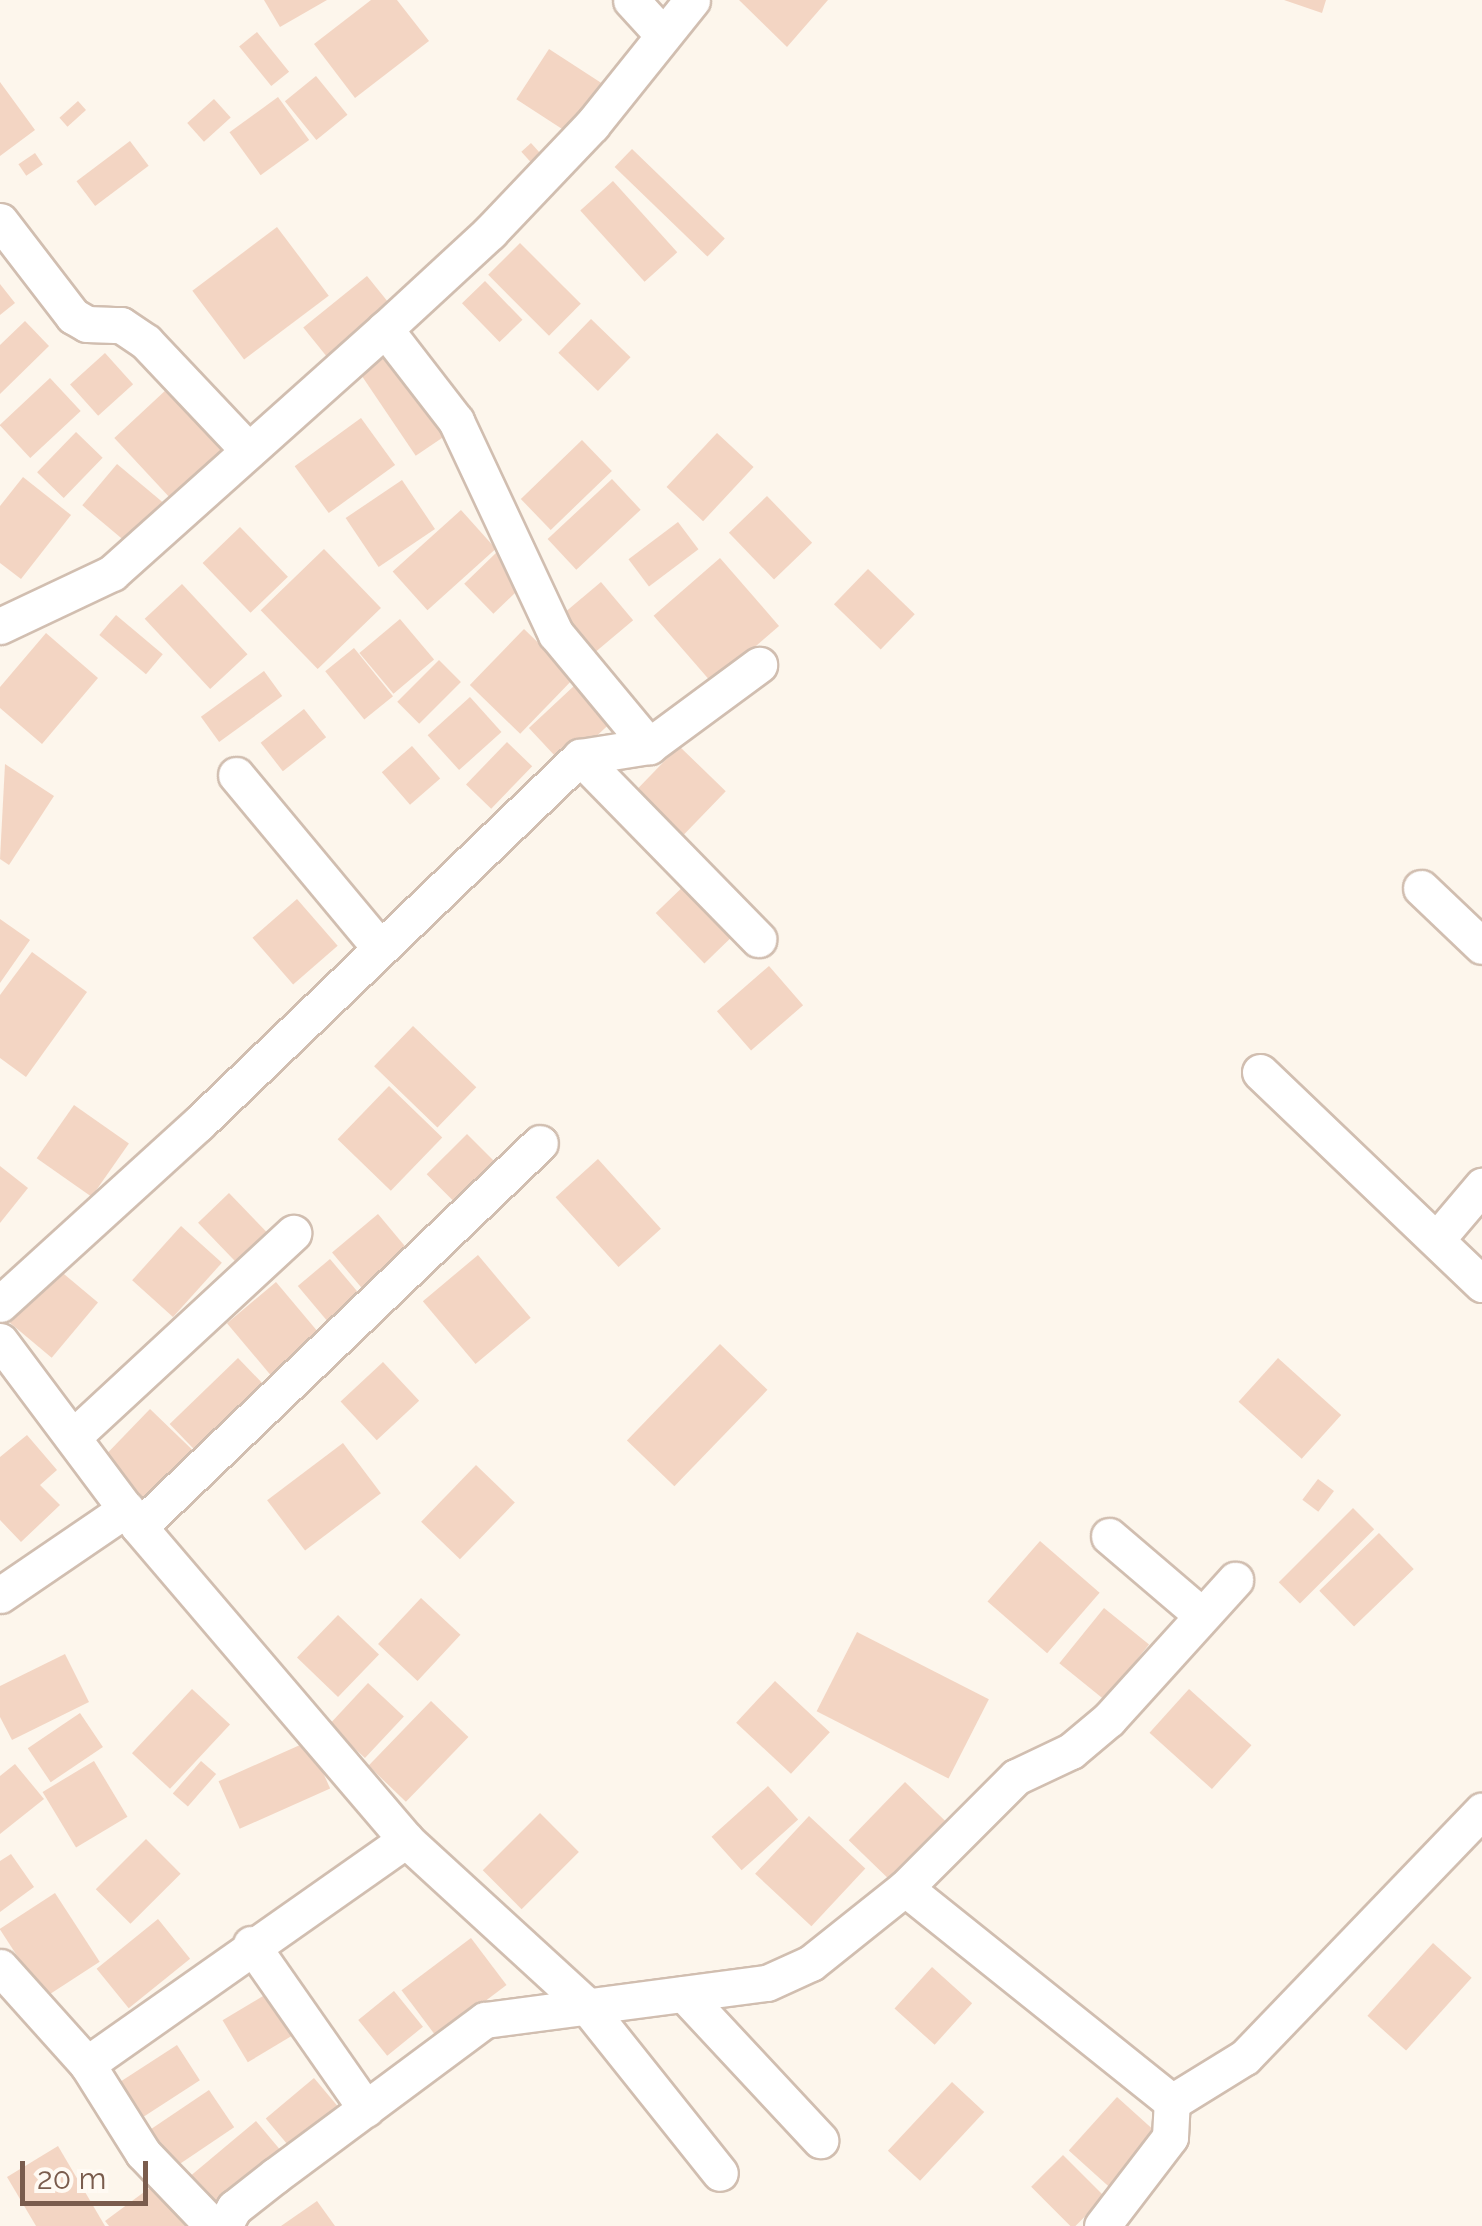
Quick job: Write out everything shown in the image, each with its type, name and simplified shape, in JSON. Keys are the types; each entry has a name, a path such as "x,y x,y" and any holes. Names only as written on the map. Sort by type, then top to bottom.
{"street":[{"path":"631,0 662,34"},
{"path":"0,626 43,602 93,586 385,329 490,232 592,124 692,0"},
{"path":"0,221 74,316 87,324 121,325 146,342 248,450"},
{"path":"385,329 456,421 556,634 649,746"},
{"path":"0,1304 580,757 649,746 759,665"},
{"path":"580,757 758,939"},
{"path":"236,775 380,948"},
{"path":"1422,888 1482,946"},
{"path":"1260,1072 1482,1284"},
{"path":"0,1595 132,1518 540,1142"},
{"path":"1436,1239 1482,1186"},
{"path":"74,1436 293,1234"},
{"path":"0,1341 132,1518 406,1840 585,2004 720,2173"},
{"path":"1109,1536 1199,1612"},
{"path":"224,2226 234,2208 485,2020 585,2004 750,1988 796,1972 904,1888 1016,1777 1071,1752 1109,1719 1199,1612 1235,1580"},
{"path":"1172,2102 1245,2058 1478,1824"},
{"path":"87,2064 252,1944 406,1840"},
{"path":"904,1888 1172,2102"},
{"path":"252,1944 366,2109"},
{"path":"0,1967 87,2064 143,2153 213,2226"},
{"path":"684,1994 820,2140"},
{"path":"1102,2226 1170,2137 1172,2102"}],"building":[{"path":"264,0 327,0 280,27"},
{"path":"371,0 397,0 429,41 355,98 314,44"},
{"path":"739,0 828,0 787,47"},
{"path":"1284,0 1326,0 1322,13"},
{"path":"257,32 289,72 271,86 239,46"},
{"path":"549,49 610,89 578,139 516,99"},
{"path":"316,76 347,115 316,140 285,101"},
{"path":"0,82 35,130 0,156"},
{"path":"278,97 309,140 261,175 229,132"},
{"path":"214,99 231,118 204,142 187,123"},
{"path":"78,101 86,110 67,127 59,118"},
{"path":"130,141 149,166 95,206 76,181"},
{"path":"531,143 551,165 541,174 521,152"},
{"path":"632,149 725,239 707,257 615,167"},
{"path":"35,153 43,165 26,176 18,164"},
{"path":"613,181 677,252 645,282 580,210"},
{"path":"277,227 329,296 244,359 192,291"},
{"path":"520,243 581,304 549,336 488,275"},
{"path":"367,276 395,310 331,362 303,328"},
{"path":"485,281 523,320 499,342 462,303"},
{"path":"0,284 15,303 0,315"},
{"path":"591,319 631,357 598,391 558,353"},
{"path":"25,321 49,346 0,394 0,345"},
{"path":"396,346 453,431 416,456 359,371"},
{"path":"105,353 133,384 98,416 70,384"},
{"path":"50,378 81,411 30,458 0,425"},
{"path":"167,389 229,456 176,505 114,438"},
{"path":"361,418 395,465 329,513 295,466"},
{"path":"76,432 103,458 64,498 37,472"},
{"path":"717,433 754,467 703,521 667,487"},
{"path":"582,440 612,471 551,530 521,499"},
{"path":"117,464 164,504 130,545 82,505"},
{"path":"23,477 71,515 21,579 0,563 0,506"},
{"path":"612,479 641,510 576,570 548,539"},
{"path":"402,480 435,529 379,567 346,518"},
{"path":"767,496 812,543 774,580 729,533"},
{"path":"461,510 496,549 427,610 393,572"},
{"path":"678,522 698,549 649,586 628,559"},
{"path":"240,527 288,577 251,613 203,563"},
{"path":"324,549 381,608 318,669 261,610"},
{"path":"498,551 527,581 493,614 464,584"},
{"path":"720,558 779,626 713,684 654,616"},
{"path":"868,569 915,614 881,649 834,604"},
{"path":"601,582 633,620 588,658 556,620"},
{"path":"182,584 247,654 210,689 145,619"},
{"path":"116,615 163,654 146,674 99,635"},
{"path":"400,619 434,660 393,694 359,653"},
{"path":"524,629 574,678 520,734 470,685"},
{"path":"46,633 98,678 42,744 0,708 0,687"},
{"path":"354,648 393,696 364,719 325,671"},
{"path":"439,660 461,682 419,724 397,702"},
{"path":"264,671 282,696 219,742 201,717"},
{"path":"575,685 610,723 564,766 529,728"},
{"path":"470,697 501,732 459,770 428,735"},
{"path":"304,709 326,737 283,771 261,743"},
{"path":"507,742 532,766 491,809 466,784"},
{"path":"412,746 440,778 410,805 382,772"},
{"path":"679,746 726,791 676,843 629,798"},
{"path":"5,764 54,796 9,865 0,859"},
{"path":"691,879 740,929 704,963 656,913"},
{"path":"297,899 338,946 293,984 252,938"},
{"path":"0,919 30,940 0,983"},
{"path":"32,952 87,992 26,1077 0,1058 0,995"},
{"path":"769,966 803,1005 751,1051 717,1011"},
{"path":"413,1026 476,1087 437,1127 374,1066"},
{"path":"389,1086 442,1137 391,1191 338,1139"},
{"path":"74,1105 129,1143 92,1197 37,1158"},
{"path":"467,1134 504,1171 463,1211 427,1174"},
{"path":"598,1159 661,1229 619,1267 556,1197"},
{"path":"0,1166 28,1188 0,1223"},
{"path":"229,1193 271,1236 240,1266 198,1223"},
{"path":"378,1214 413,1256 367,1295 332,1253"},
{"path":"181,1226 222,1263 173,1317 132,1280"},
{"path":"478,1255 531,1318 476,1364 423,1301"},
{"path":"330,1259 364,1300 332,1327 298,1286"},
{"path":"52,1264 98,1303 52,1358 6,1319"},
{"path":"276,1282 321,1336 272,1377 227,1323"},
{"path":"720,1344 767,1390 674,1486 627,1440"},
{"path":"238,1358 266,1387 197,1453 170,1424"},
{"path":"1278,1358 1341,1415 1302,1459 1239,1402"},
{"path":"383,1362 419,1401 377,1440 341,1402"},
{"path":"150,1409 198,1456 147,1509 99,1462"},
{"path":"27,1435 57,1470 40,1485 60,1505 21,1542 0,1520 0,1457"},
{"path":"343,1443 381,1493 305,1550 267,1500"},
{"path":"476,1465 515,1503 460,1559 421,1522"},
{"path":"1318,1479 1334,1491 1318,1512 1302,1500"},
{"path":"1353,1508 1374,1529 1300,1603 1279,1582"},
{"path":"1379,1533 1414,1569 1354,1627 1319,1591"},
{"path":"1040,1541 1100,1593 1047,1653 988,1601"},
{"path":"421,1598 460,1635 418,1681 378,1644"},
{"path":"1104,1608 1149,1645 1104,1700 1059,1663"},
{"path":"338,1615 379,1655 338,1697 297,1657"},
{"path":"857,1632 989,1699 948,1778 817,1711"},
{"path":"65,1654 89,1702 12,1740 0,1717 0,1686"},
{"path":"775,1681 830,1732 791,1774 736,1723"},
{"path":"368,1683 404,1716 365,1758 329,1725"},
{"path":"192,1689 230,1724 170,1789 132,1753"},
{"path":"1189,1689 1251,1745 1212,1789 1150,1733"},
{"path":"431,1701 468,1737 406,1802 368,1766"},
{"path":"80,1713 103,1747 51,1782 28,1748"},
{"path":"309,1741 330,1789 240,1829 219,1781"},
{"path":"94,1761 127,1817 76,1848 43,1792"},
{"path":"201,1761 216,1774 188,1807 173,1793"},
{"path":"15,1764 44,1799 0,1834 0,1776"},
{"path":"905,1782 952,1827 895,1885 849,1840"},
{"path":"768,1786 798,1819 742,1870 712,1837"},
{"path":"540,1813 579,1852 522,1909 483,1870"},
{"path":"809,1816 865,1869 811,1926 755,1874"},
{"path":"146,1839 181,1874 130,1924 96,1889"},
{"path":"11,1854 34,1887 0,1912 0,1861"},
{"path":"55,1893 100,1962 44,1998 0,1929"},
{"path":"158,1919 190,1959 129,2008 97,1969"},
{"path":"471,1938 507,1985 437,2037 402,1990"},
{"path":"1433,1943 1472,1978 1406,2051 1367,2016"},
{"path":"932,1967 972,2003 935,2045 895,2009"},
{"path":"394,1991 423,2027 387,2056 358,2020"},
{"path":"268,1993 293,2035 248,2062 223,2020"},
{"path":"177,2045 200,2080 142,2118 119,2083"},
{"path":"314,2078 345,2115 297,2155 266,2118"},
{"path":"952,2082 984,2112 920,2181 888,2151"},
{"path":"209,2090 234,2127 174,2168 149,2130"},
{"path":"1117,2097 1163,2138 1115,2192 1069,2151"},
{"path":"256,2121 286,2157 217,2215 187,2179"},
{"path":"58,2146 105,2226 36,2226 7,2177"},
{"path":"1063,2155 1105,2197 1075,2226 1070,2226 1031,2187"},
{"path":"163,2178 207,2226 109,2226 105,2221"},
{"path":"317,2201 335,2226 281,2226"}]}
